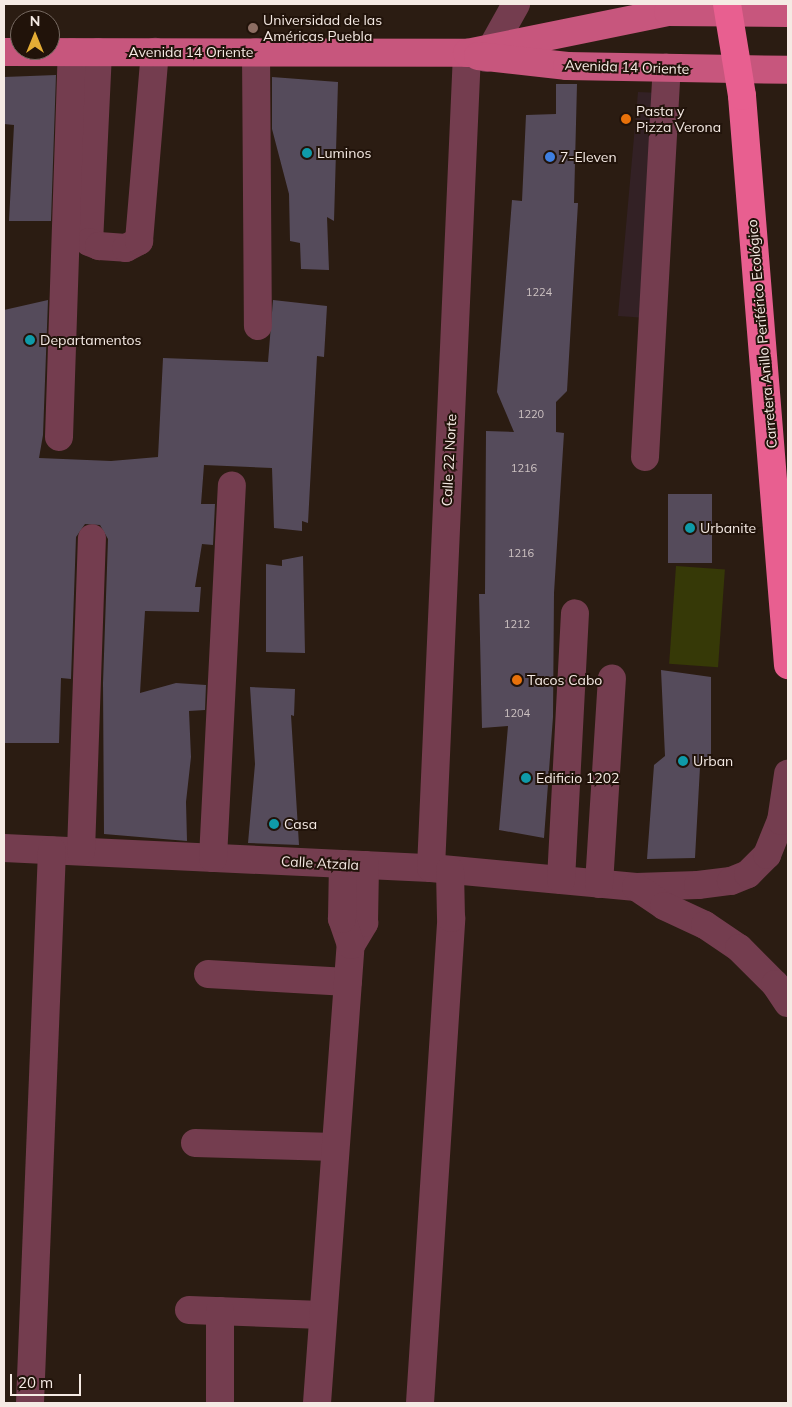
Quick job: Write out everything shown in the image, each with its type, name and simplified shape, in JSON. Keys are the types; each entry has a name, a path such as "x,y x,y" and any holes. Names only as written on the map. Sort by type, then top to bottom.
{"highway":[{"name":"Carretera Anillo Periférico Ecológico","path":"726,4 742,96 788,665"}],"main road":[{"name":"Avenida 14 Oriente","path":"482,52 664,8 788,13"},
{"name":"Avenida 14 Oriente","path":"4,52 482,52 567,66 788,70"}],"street":[{"path":"482,52 516,4"},
{"path":"85,52 89,242 99,246 126,248 139,241 155,52"},
{"path":"59,437 85,52"},
{"path":"256,52 258,326"},
{"name":"Calle 22 Norte","path":"420,1403 451,918 440,869 482,52"},
{"path":"645,457 667,68"},
{"path":"213,858 232,485"},
{"path":"81,851 92,538"},
{"path":"561,880 575,614"},
{"path":"598,884 612,678"},
{"name":"Calle Atzala","path":"4,848 440,869 636,887 698,885 731,881 748,874 766,855 776,839 788,774"},
{"path":"30,1403 52,850"},
{"path":"317,1403 322,1315 351,945 342,919 354,864"},
{"name":"Calle Atzala","path":"636,887 664,906 705,925 739,948 775,984 788,1003"},
{"path":"208,974 348,982"},
{"path":"195,1143 335,1147"},
{"path":"189,1310 322,1315"},
{"path":"220,1311 220,1403"}],"shaded area":[{"path":"638,92 662,93 647,318 618,316"},
{"path":"676,566 725,569 718,667 669,664"}],"building":[{"path":"56,75 51,221 9,221 14,125 4,124 4,77"},
{"name":"Luminos","path":"272,77 338,82 334,221 327,217 329,270 301,269 300,243 290,241 289,194 272,129"},
{"path":"556,84 577,84 574,203 578,203 567,391 556,402 556,432 564,433 554,593 553,717 544,838 499,830 508,726 482,728 479,594 485,594 486,431 514,432 497,392 512,200 522,201 526,115 556,114"},
{"path":"48,300 43,435 39,458 111,461 158,457 163,358 268,362 273,300 327,306 324,357 317,356 308,523 302,521 302,531 274,528 272,468 204,465 201,504 215,504 213,545 202,544 195,587 201,587 199,612 145,611 140,693 176,683 206,685 205,710 189,711 191,757 186,802 187,841 104,834 103,683 108,539 100,525 85,524 76,537 71,679 61,678 59,743 4,743 4,310"},
{"name":"Urbanite","path":"668,494 712,494 712,563 668,563"},
{"path":"303,556 305,653 266,652 266,564 282,566 282,560"},
{"name":"Urban","path":"661,670 711,677 711,756 700,767 695,858 647,859 654,765 665,756"},
{"path":"250,687 295,689 294,716 291,715 299,845 248,843 255,764"}],"place":[{"name":"Universidad de las Américas Puebla","path":"253,28"},
{"name":"Pasta y Pizza Verona","path":"626,119"},
{"name":"Luminos","path":"307,153"},
{"name":"7-Eleven","path":"550,157"},
{"name":"Departamentos","path":"30,340"},
{"name":"Urbanite","path":"690,528"},
{"name":"Tacos Cabo","path":"517,680"},
{"name":"Urban","path":"683,761"},
{"name":"Edificio 1202","path":"526,778"},
{"name":"Casa","path":"274,824"}]}
